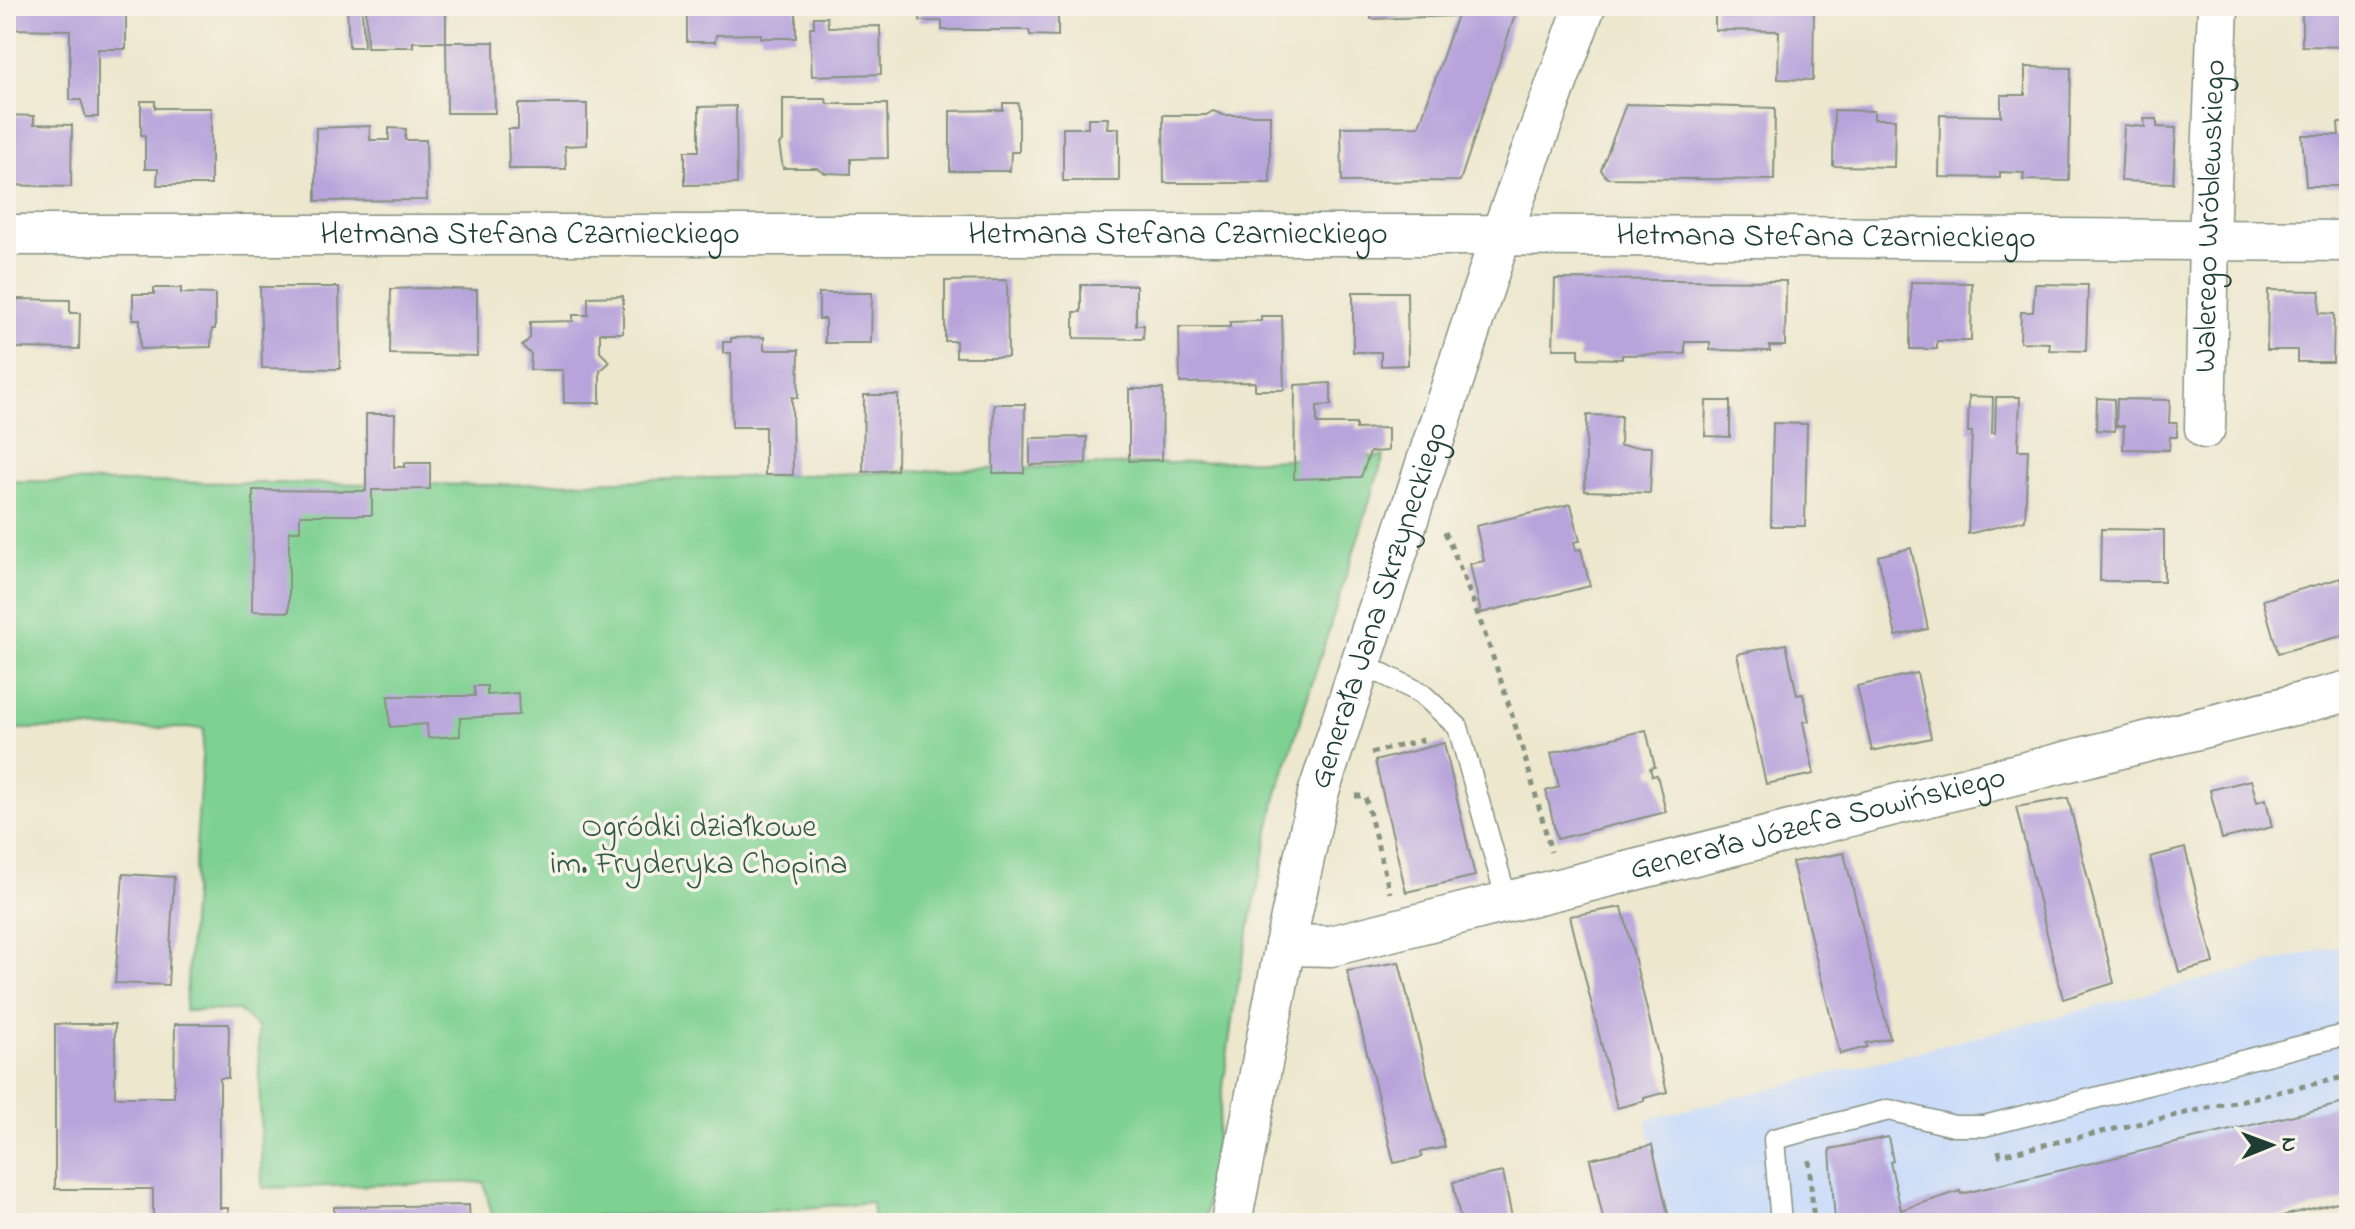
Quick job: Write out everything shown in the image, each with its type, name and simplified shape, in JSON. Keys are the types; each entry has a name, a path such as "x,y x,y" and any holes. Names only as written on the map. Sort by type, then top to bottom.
{"street":[{"name":"Generała Jana Skrzyneckiego","path":"1231,1223 1318,794 1501,235 1585,6"},
{"name":"Walerego Wróblewskiego","path":"2205,428 2218,6"},
{"name":"Hetmana Stefana Czarnieckiego","path":"6,235 1501,235 2349,241"},
{"name":"Generała Józefa Sowińskiego","path":"1285,945 1331,946 2349,691"}],"lane":[{"path":"1359,668 1383,674 1421,693 1458,727 1507,901"},
{"path":"1781,1223 1774,1139 1889,1110 1954,1126 1994,1123 2349,1034"}],"path":[{"path":"1444,530 1461,570 1522,746 1552,858"},
{"path":"1358,756 1430,738"},
{"path":"1346,796 1365,796 1392,902"},
{"path":"1994,1123 2000,1155 2349,1076"},
{"path":"1808,1155 1814,1223"}],"shaded area":[{"path":"2349,943 2349,1197 2240,1223 1672,1223 1646,1120"}],"green space":[{"name":"Ogródki działkowe im. Fryderyka Chopina","path":"1384,456 1276,797 1235,998 1205,1223 874,1223 872,1202 736,1214 492,1217 484,1182 262,1188 258,1028 238,1010 185,1011 204,728 6,729 6,481 496,485"}],"building":[{"path":"6,6 126,6 126,49 98,49 98,117 86,117 81,100 70,100 70,30 6,29"},
{"path":"362,6 364,47 349,47 347,7"},
{"path":"366,6 446,6 446,42 413,42 413,47 367,47"},
{"path":"687,6 796,6 796,38 761,38 761,34 716,35 715,42 687,42"},
{"path":"921,6 1058,6 1058,36 1030,35 1029,30 942,30 942,21 920,21"},
{"path":"1371,6 1457,6 1454,16 1371,19"},
{"path":"1460,6 1518,6 1460,181 1342,182 1341,127 1419,126"},
{"path":"1715,6 1814,6 1813,80 1778,79 1779,31 1715,30"},
{"path":"2306,6 2349,6 2349,47 2302,46 2302,12 2306,13"},
{"path":"814,17 827,17 828,27 880,26 881,74 812,76 810,27 814,27"},
{"path":"446,42 494,42 495,113 447,113"},
{"path":"2025,67 2071,68 2069,181 2023,180 2024,173 2000,172 2000,178 1939,177 1940,115 2001,116 2001,95 2025,95"},
{"path":"783,99 826,99 827,104 887,104 888,158 851,159 851,174 825,173 817,168 783,168 779,144 783,142"},
{"path":"141,101 155,101 155,108 211,108 211,185 157,185 158,169 145,169"},
{"path":"1003,103 1018,103 1019,110 1019,152 1011,152 1010,171 950,171 950,111 1003,110"},
{"path":"518,104 587,104 587,145 565,146 566,169 509,169 508,129 518,129"},
{"path":"1626,104 1775,108 1774,180 1607,178 1601,170"},
{"path":"736,106 737,184 685,185 685,151 699,151 699,107"},
{"path":"1834,110 1874,111 1874,119 1895,119 1894,167 1833,166"},
{"path":"1213,111 1223,115 1270,115 1270,183 1164,183 1163,115 1206,115"},
{"path":"6,115 34,116 34,124 72,125 71,187 6,185"},
{"path":"1088,118 1108,118 1107,128 1119,128 1119,181 1063,181 1063,128 1088,128"},
{"path":"2144,119 2157,119 2157,127 2176,128 2173,183 2121,181 2124,125 2145,127"},
{"path":"2338,123 2349,123 2349,186 2306,186 2302,135 2339,135"},
{"path":"370,126 370,140 389,140 389,128 406,129 405,140 426,140 427,200 316,201 316,128"},
{"path":"1555,279 1786,281 1785,346 1769,346 1770,351 1710,350 1710,342 1685,342 1685,354 1622,355 1622,359 1579,358 1579,349 1553,349"},
{"path":"1007,280 1008,357 956,357 956,341 945,341 945,281"},
{"path":"1911,282 1972,283 1971,341 1937,341 1937,349 1910,349"},
{"path":"2035,284 2088,285 2086,351 2049,350 2050,343 2020,342 2021,312 2033,312"},
{"path":"1081,285 1136,285 1136,325 1144,325 1143,339 1074,338 1074,312 1081,312"},
{"path":"260,287 339,287 340,369 262,368"},
{"path":"154,288 181,288 181,293 215,294 215,329 212,329 211,347 140,349 140,319 133,319 133,294 154,294"},
{"path":"391,289 477,290 477,356 390,354"},
{"path":"2268,290 2320,291 2319,313 2334,314 2333,362 2297,362 2297,350 2267,350"},
{"path":"1353,292 1407,292 1408,365 1381,366 1381,352 1353,352"},
{"path":"819,293 872,293 871,343 825,343 825,319 819,319"},
{"path":"623,296 623,333 600,333 600,352 610,362 600,371 600,403 564,403 563,370 530,370 531,354 522,346 530,338 530,322 573,321 573,315 588,315 588,297"},
{"path":"15,299 70,300 70,313 80,313 79,349 14,348"},
{"path":"1261,316 1282,316 1284,390 1255,390 1255,382 1180,383 1179,327 1230,327 1230,322 1261,321"},
{"path":"764,337 764,350 799,350 798,398 792,397 793,475 765,475 765,427 732,427 731,353 723,353 723,342 731,342 731,338"},
{"path":"1331,383 1331,405 1317,406 1317,424 1356,424 1356,429 1388,428 1388,451 1370,452 1361,477 1294,479 1295,385"},
{"path":"1129,389 1163,389 1162,460 1129,461"},
{"path":"864,395 898,395 897,470 863,472"},
{"path":"1969,396 1993,397 1992,433 1995,433 1996,397 2020,397 2018,450 2028,450 2025,520 1968,534 1972,432 1968,432"},
{"path":"2097,398 2114,399 2115,431 2096,430"},
{"path":"2117,399 2170,400 2169,423 2177,423 2177,437 2170,437 2169,450 2123,449 2124,426 2116,426"},
{"path":"1706,401 1730,401 1730,437 1705,436"},
{"path":"994,404 1025,404 1024,473 993,473"},
{"path":"366,414 395,414 394,467 405,467 405,463 430,463 430,489 372,490 372,515 300,515 300,531 289,531 289,612 252,611 253,490 366,491"},
{"path":"1587,415 1621,416 1620,446 1652,447 1650,493 1585,491"},
{"path":"1773,423 1807,424 1805,526 1771,526"},
{"path":"1087,437 1086,463 1030,465 1030,438"},
{"path":"1571,504 1580,541 1574,542 1576,550 1581,549 1590,586 1481,613 1470,564 1484,561 1476,526"},
{"path":"2101,529 2164,530 2164,581 2100,581"},
{"path":"1911,548 1928,629 1896,636 1878,556"},
{"path":"2341,578 2349,609 2349,634 2278,653 2263,600"},
{"path":"1786,644 1797,695 1803,694 1809,721 1803,722 1814,774 1766,784 1737,654"},
{"path":"1917,673 1931,738 1872,751 1857,686"},
{"path":"474,686 487,686 487,695 518,693 519,715 460,718 460,736 428,738 427,724 390,727 388,696 475,696"},
{"path":"1646,730 1655,767 1650,768 1652,776 1657,775 1666,812 1557,839 1546,791 1559,787 1551,753"},
{"path":"1444,743 1475,876 1406,892 1375,761"},
{"path":"2251,780 2257,802 2266,799 2272,827 2222,839 2210,790"},
{"path":"2068,798 2114,983 2063,999 2016,807"},
{"path":"2185,848 2214,963 2179,972 2150,857"},
{"path":"1844,853 1890,1038 1866,1043 1867,1047 1840,1054 1792,862"},
{"path":"123,874 174,877 168,985 115,983"},
{"path":"1622,907 1667,1092 1617,1108 1570,916"},
{"path":"1399,962 1445,1147 1421,1152 1422,1157 1394,1163 1347,971"},
{"path":"55,1024 115,1024 115,1097 174,1097 175,1024 229,1024 228,1078 220,1078 220,1208 228,1208 228,1223 153,1223 153,1189 55,1189"},
{"path":"2349,1102 2349,1199 2256,1223 1835,1223 1830,1149 1888,1137 1893,1161 1890,1162 1901,1210 1960,1191 1961,1194"},
{"path":"1652,1145 1670,1223 1604,1223 1590,1159"},
{"path":"1503,1172 1513,1223 1461,1223 1453,1182"},
{"path":"469,1205 470,1223 334,1223 334,1207"}]}
